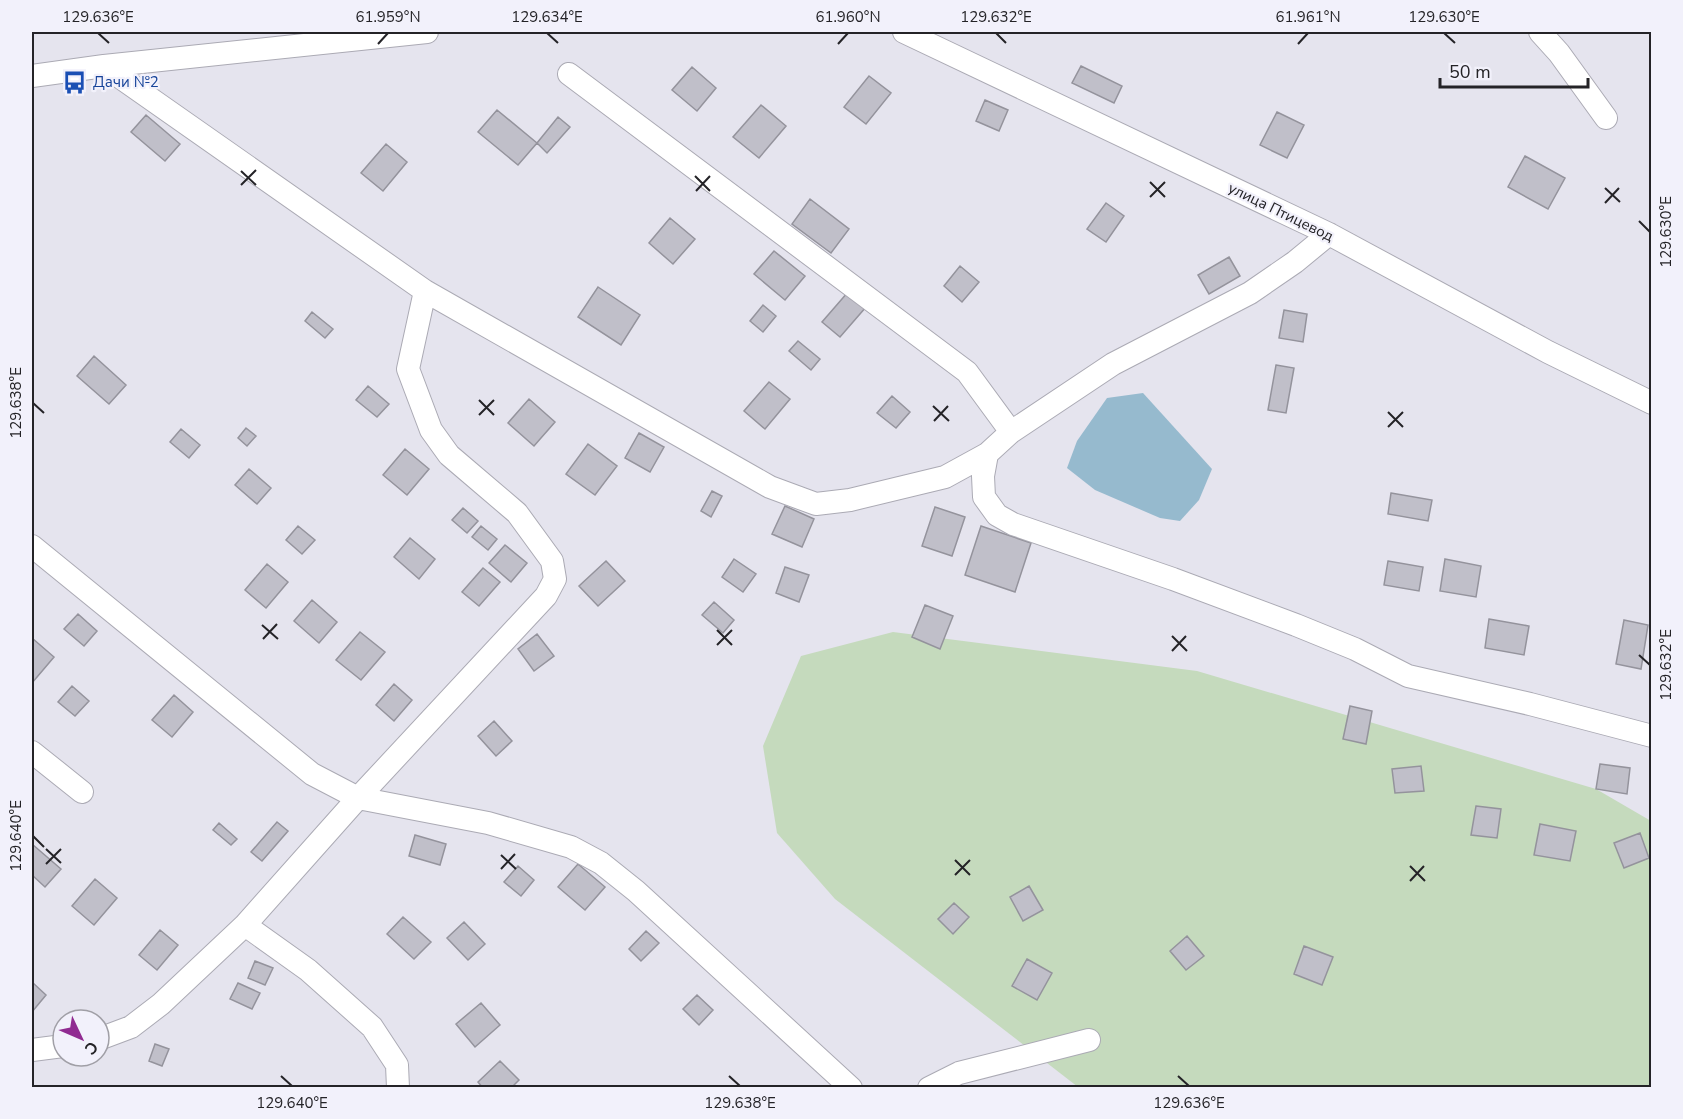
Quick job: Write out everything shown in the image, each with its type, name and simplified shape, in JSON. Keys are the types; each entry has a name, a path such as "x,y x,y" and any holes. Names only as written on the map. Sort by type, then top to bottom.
{"street":[{"path":"32,76 104,66 427,32"},
{"name":"улица Птицевод","path":"904,32 1329,234 1548,352 1652,403"},
{"path":"1540,32 1559,53 1606,117"},
{"path":"104,66 425,291 770,487 816,504 861,498 945,477 987,454 1011,432 1113,364 1250,293 1295,262 1329,234"},
{"path":"569,74 967,372 1011,432"},
{"path":"111,1034 131,1027 161,1004 245,925 358,798 546,596 555,579 552,561 517,513 449,455 431,430 408,369 425,291"},
{"path":"987,454 983,476 984,497 997,515 1013,524 1173,579 1296,625 1355,649 1408,676 1530,704 1652,736"},
{"path":"32,546 312,774 358,798 488,823 571,847 601,862 636,891 850,1088"},
{"path":"32,752 82,792"},
{"path":"245,925 308,970 372,1027 397,1065 398,1088"},
{"path":"929,1088 959,1073 1089,1040"},
{"path":"32,1050 51,1048"}],"green space":[{"path":"893,632 1197,671 1596,789 1651,821 1651,1087 1078,1087 835,899 777,833 763,746 801,656"}],"water":[{"path":"1143,393 1212,469 1199,500 1180,521 1160,518 1095,490 1067,468 1077,441 1107,398"}],"building":[{"path":"1081,66 1122,86 1114,103 1072,83"},
{"path":"692,67 716,88 697,111 672,90"},
{"path":"869,76 891,93 866,124 844,107"},
{"path":"985,100 1008,110 999,131 976,121"},
{"path":"761,105 786,126 759,158 733,137"},
{"path":"497,110 537,143 518,165 478,132"},
{"path":"1277,112 1304,125 1287,158 1260,145"},
{"path":"146,115 180,144 165,161 131,132"},
{"path":"558,117 570,127 547,153 537,143"},
{"path":"386,144 407,162 383,191 361,173"},
{"path":"1525,156 1565,178 1548,209 1508,187"},
{"path":"810,199 849,229 831,253 792,224"},
{"path":"1106,203 1124,216 1106,242 1087,229"},
{"path":"670,218 695,239 673,264 649,243"},
{"path":"774,251 805,276 785,300 754,274"},
{"path":"1229,257 1240,276 1209,294 1198,275"},
{"path":"960,266 979,282 962,302 944,286"},
{"path":"598,287 640,315 621,345 578,317"},
{"path":"848,292 866,307 840,337 822,322"},
{"path":"763,305 776,316 763,332 750,321"},
{"path":"1284,310 1307,314 1303,342 1279,338"},
{"path":"312,312 333,329 325,338 305,321"},
{"path":"798,341 820,359 811,370 789,351"},
{"path":"94,356 126,385 109,404 77,376"},
{"path":"1276,365 1294,368 1286,413 1268,410"},
{"path":"769,382 790,399 765,429 744,411"},
{"path":"368,386 389,404 377,417 356,400"},
{"path":"892,396 910,412 896,428 877,413"},
{"path":"529,399 555,422 534,446 508,423"},
{"path":"246,428 256,436 247,446 238,438"},
{"path":"181,429 200,445 189,458 170,442"},
{"path":"639,433 664,447 650,472 625,458"},
{"path":"588,444 617,466 595,495 566,474"},
{"path":"405,449 429,469 407,495 383,475"},
{"path":"249,469 271,488 257,504 235,485"},
{"path":"712,491 722,496 711,517 701,511"},
{"path":"1391,493 1432,500 1428,521 1388,514"},
{"path":"785,506 814,519 802,547 772,534"},
{"path":"935,507 965,517 952,556 922,546"},
{"path":"463,508 478,521 467,533 452,520"},
{"path":"298,526 315,540 302,554 286,540"},
{"path":"481,526 497,539 488,550 472,537"},
{"path":"981,526 1031,543 1015,592 965,575"},
{"path":"410,538 435,559 419,579 394,557"},
{"path":"505,545 527,563 511,582 489,563"},
{"path":"734,559 756,574 743,592 722,577"},
{"path":"1445,559 1481,566 1476,597 1440,591"},
{"path":"606,561 625,581 598,606 579,586"},
{"path":"1388,561 1423,567 1419,591 1384,585"},
{"path":"267,564 288,582 266,608 245,590"},
{"path":"785,567 809,575 799,602 776,593"},
{"path":"483,568 500,582 479,606 462,592"},
{"path":"312,600 337,622 319,643 294,621"},
{"path":"714,602 734,620 723,633 702,615"},
{"path":"925,605 953,616 940,649 912,637"},
{"path":"78,614 97,631 84,646 64,629"},
{"path":"1489,619 1529,626 1524,655 1485,648"},
{"path":"1624,620 1648,625 1641,669 1616,664"},
{"path":"360,632 385,652 361,680 336,660"},
{"path":"537,634 554,656 534,671 518,649"},
{"path":"32,638 54,657 32,683"},
{"path":"394,684 412,700 394,721 376,705"},
{"path":"72,686 89,701 75,716 58,702"},
{"path":"174,695 193,712 172,737 152,720"},
{"path":"1350,706 1372,711 1366,744 1343,739"},
{"path":"494,721 512,741 496,756 478,736"},
{"path":"1600,764 1630,768 1627,794 1596,789"},
{"path":"1421,766 1424,791 1395,793 1392,769"},
{"path":"1476,806 1501,809 1497,838 1471,835"},
{"path":"277,822 288,831 262,861 251,852"},
{"path":"219,823 237,839 231,845 213,830"},
{"path":"1540,824 1576,831 1570,861 1534,855"},
{"path":"1640,833 1649,858 1624,868 1614,843"},
{"path":"415,835 446,844 440,865 409,856"},
{"path":"32,844 61,869 45,887 32,875"},
{"path":"578,864 605,887 585,910 558,887"},
{"path":"518,866 534,880 521,896 504,882"},
{"path":"95,879 117,898 94,925 72,906"},
{"path":"1029,886 1043,910 1023,921 1010,897"},
{"path":"954,903 969,917 953,934 938,919"},
{"path":"403,917 431,942 414,959 387,934"},
{"path":"464,922 485,944 468,960 447,938"},
{"path":"160,930 178,945 157,970 139,955"},
{"path":"646,931 659,943 641,961 629,949"},
{"path":"1187,936 1204,956 1186,970 1170,951"},
{"path":"1304,946 1333,957 1322,985 1294,974"},
{"path":"1027,959 1052,973 1037,1000 1012,986"},
{"path":"255,961 273,968 265,985 248,978"},
{"path":"32,982 46,995 32,1012"},
{"path":"238,983 260,993 252,1009 230,999"},
{"path":"697,995 713,1010 699,1025 683,1009"},
{"path":"481,1003 500,1025 475,1047 456,1024"},
{"path":"155,1044 169,1049 162,1066 149,1061"},
{"path":"500,1061 519,1080 511,1088 483,1088 478,1082"}],"place":[{"name":"Дачи №2","path":"75,82"}]}
